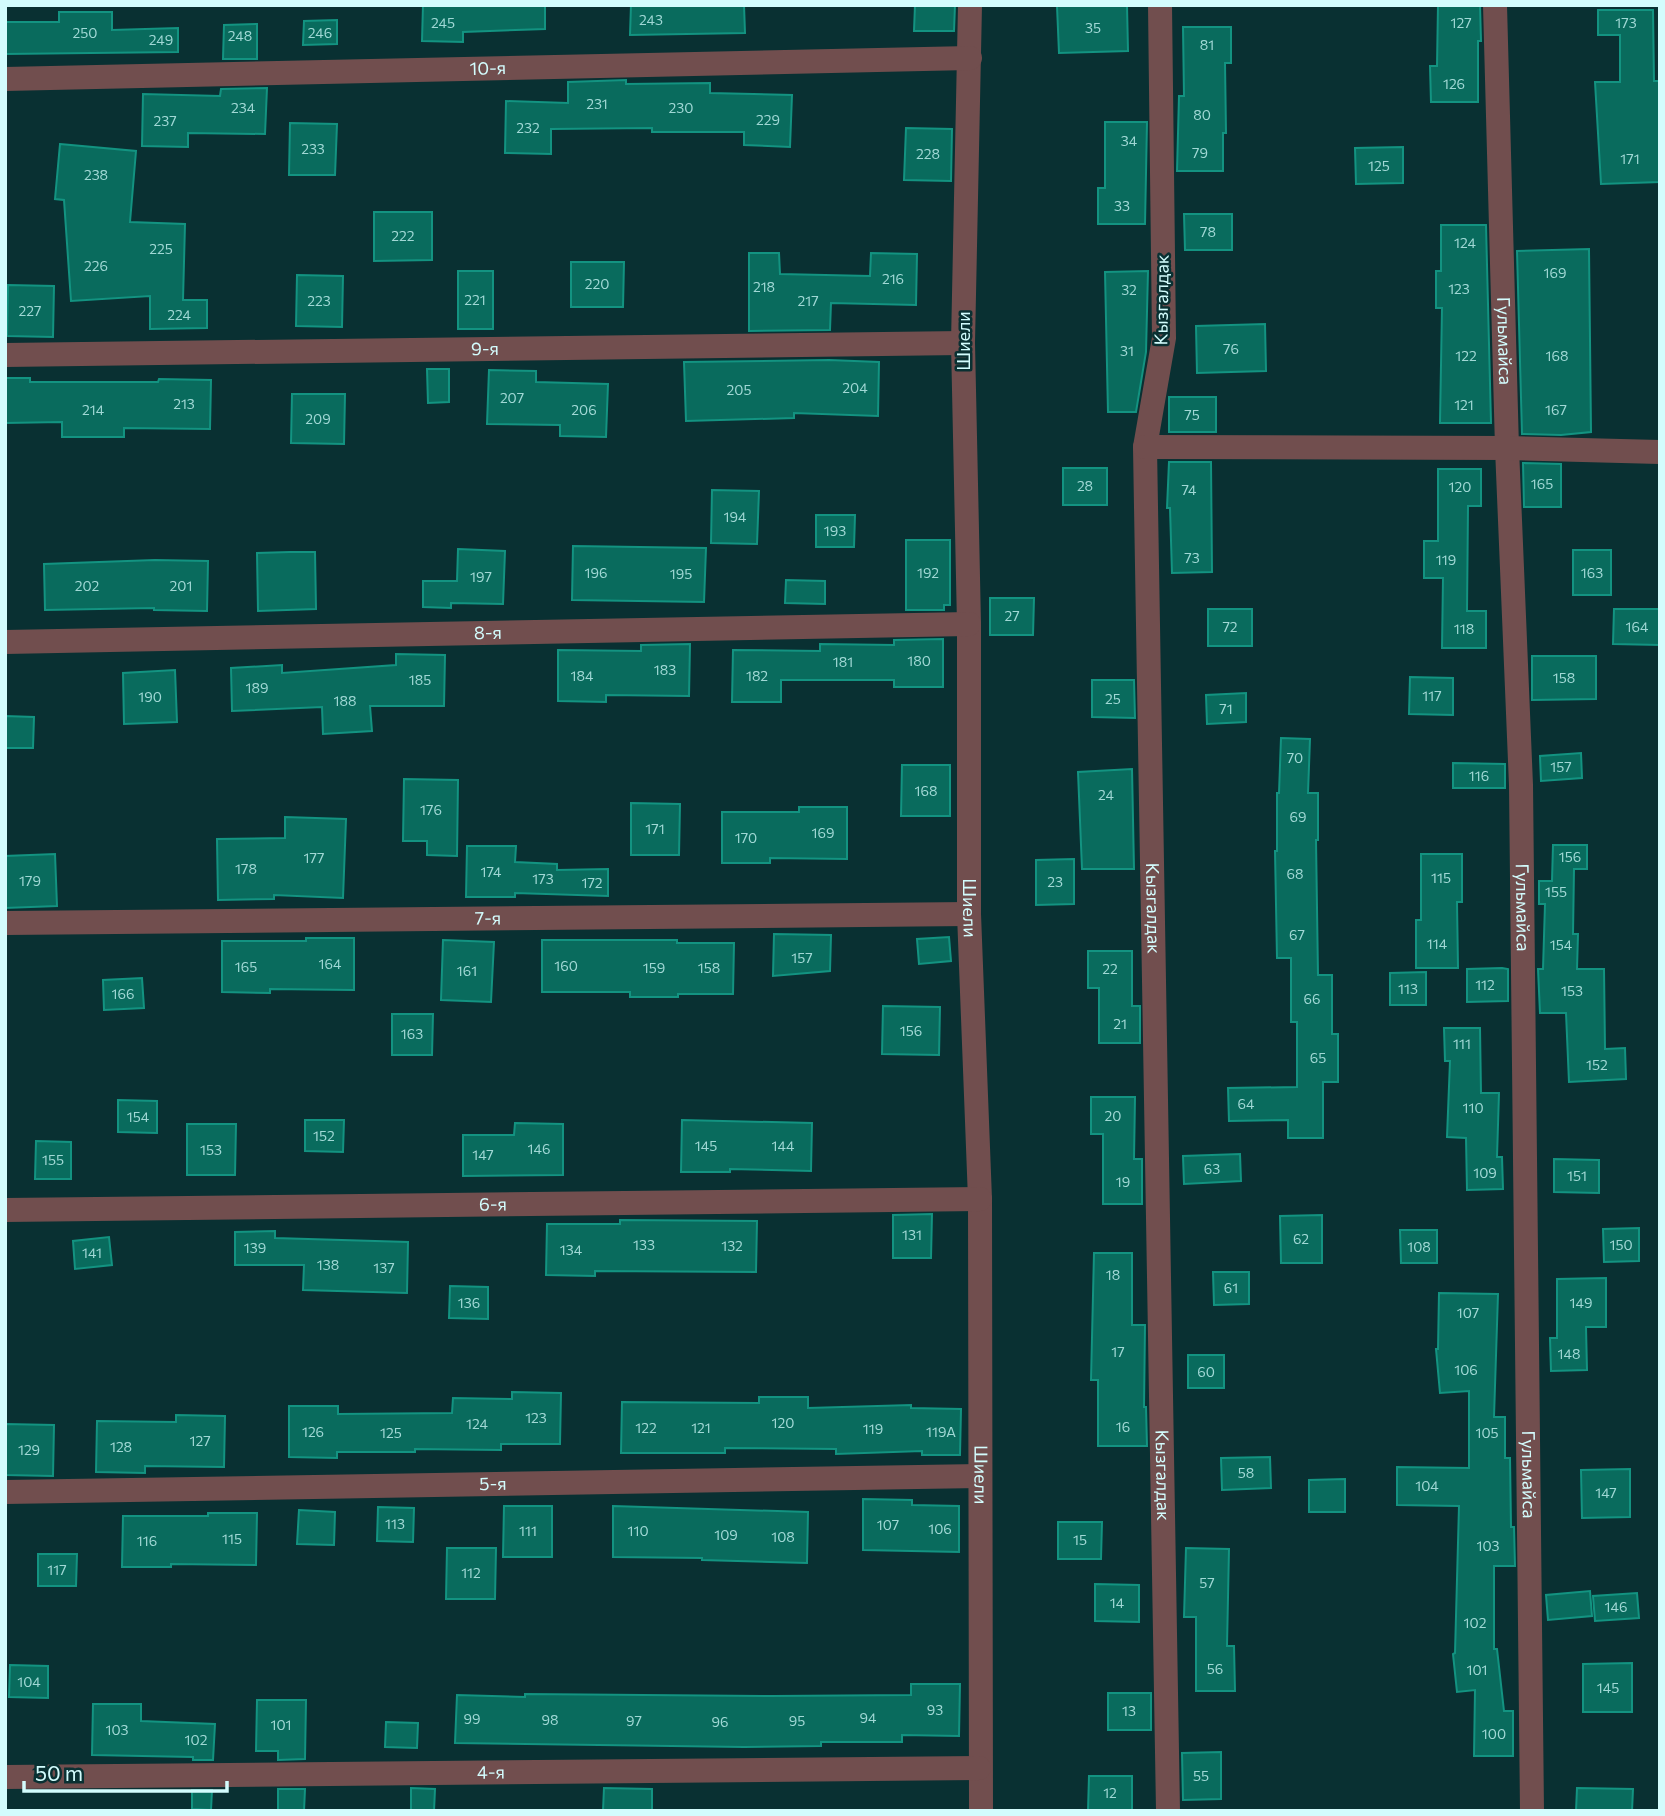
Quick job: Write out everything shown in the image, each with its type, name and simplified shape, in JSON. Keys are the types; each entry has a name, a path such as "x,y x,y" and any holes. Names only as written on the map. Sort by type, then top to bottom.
{"street":[{"name":"Шиели","path":"970,5 963,343 970,625 969,914 980,1199 981,1811"},
{"name":"Кызгалдак","path":"1160,5 1164,338 1144,447 1168,1811"},
{"name":"Гульмайса","path":"1495,5 1507,448 1521,785 1532,1811"},
{"name":"10-я","path":"5,79 970,58"},
{"name":"9-я","path":"5,355 963,343"},
{"path":"1144,447 1507,448 1660,452"},
{"name":"8-я","path":"5,642 970,625"},
{"name":"7-я","path":"5,923 969,914"},
{"name":"6-я","path":"5,1210 980,1199"},
{"name":"5-я","path":"5,1492 980,1476"},
{"name":"4-я","path":"5,1777 979,1768"}],"building":[{"path":"423,5 545,5 545,29 463,32 463,42 422,41"},
{"path":"631,5 744,5 745,33 630,35"},
{"path":"915,5 955,5 954,31 914,31"},
{"path":"1127,5 1128,51 1059,53 1057,6"},
{"path":"1438,5 1480,5 1478,102 1431,102 1430,66 1437,66"},
{"path":"1598,10 1653,10 1654,81 1660,81 1660,182 1601,184 1595,82 1620,82 1620,35 1598,35"},
{"path":"59,12 112,12 112,30 178,28 178,52 5,54 5,22 59,22"},
{"path":"337,20 337,44 303,45 304,21"},
{"path":"257,24 257,59 223,59 224,25"},
{"path":"1183,27 1231,27 1231,63 1225,63 1226,133 1223,133 1223,171 1177,171 1179,96 1184,96"},
{"path":"626,80 626,84 710,83 710,93 792,95 790,147 744,145 744,132 652,132 652,128 551,129 551,154 505,153 506,101 568,103 568,82"},
{"path":"267,88 265,134 188,133 188,147 142,146 143,94 220,96 221,89"},
{"path":"1105,122 1147,122 1145,224 1098,224 1098,188 1105,188"},
{"path":"290,123 337,124 335,175 289,175"},
{"path":"906,128 952,129 951,181 904,180"},
{"path":"60,144 136,151 130,222 185,224 183,300 207,300 207,328 150,329 150,296 71,301 64,200 55,199"},
{"path":"1403,147 1403,183 1356,184 1355,148"},
{"path":"374,212 432,212 432,260 374,261"},
{"path":"1184,214 1232,214 1232,250 1185,250"},
{"path":"1441,225 1486,225 1491,423 1440,423 1442,308 1436,308 1436,271 1441,271"},
{"path":"1589,249 1591,432 1561,435 1522,434 1517,251"},
{"path":"749,253 779,253 780,274 870,276 871,253 917,254 916,305 831,303 830,330 749,331"},
{"path":"571,262 624,262 623,307 571,307"},
{"path":"458,271 493,271 493,329 458,329"},
{"path":"1148,271 1146,352 1136,412 1108,412 1105,272"},
{"path":"297,275 343,276 342,327 296,326"},
{"path":"8,285 54,286 53,337 7,336"},
{"path":"1265,324 1266,371 1197,373 1196,326"},
{"path":"684,362 879,362 878,416 794,413 794,418 686,421"},
{"path":"427,369 449,369 449,402 428,403"},
{"path":"489,370 536,371 536,382 608,384 606,437 560,436 560,425 487,424"},
{"path":"5,378 30,378 30,382 211,380 210,429 124,428 124,437 62,437 62,422 5,423"},
{"path":"292,394 345,394 344,444 291,443"},
{"path":"1169,397 1216,397 1216,432 1169,432"},
{"path":"1169,462 1211,462 1212,572 1172,573 1170,508 1167,508"},
{"path":"1523,463 1561,464 1561,507 1524,507"},
{"path":"1063,468 1107,468 1107,505 1063,505"},
{"path":"1438,469 1481,469 1481,506 1468,506 1467,611 1486,611 1486,648 1442,648 1443,578 1424,578 1424,541 1438,541"},
{"path":"712,490 759,491 757,544 711,543"},
{"path":"816,515 855,515 854,547 816,547"},
{"path":"906,540 950,540 950,605 944,605 944,610 906,610"},
{"path":"573,546 706,548 704,602 572,600"},
{"path":"458,549 505,551 503,604 451,603 451,608 423,607 423,581 457,581"},
{"path":"1573,550 1611,550 1611,595 1573,595"},
{"path":"315,552 316,609 258,611 257,553"},
{"path":"208,561 207,611 154,608 45,610 44,564"},
{"path":"786,580 825,581 825,604 785,603"},
{"path":"990,598 1034,598 1033,635 990,635"},
{"path":"1208,609 1252,609 1252,646 1208,646"},
{"path":"1614,609 1660,609 1660,645 1613,644"},
{"path":"943,639 943,687 894,687 894,680 781,680 781,702 732,702 733,650 820,651 820,644 894,645 894,640"},
{"path":"690,644 689,696 606,695 606,702 558,701 558,650 641,651 641,645"},
{"path":"396,654 445,655 444,706 370,706 372,731 323,734 322,707 232,711 231,668 282,665 282,673 396,665"},
{"path":"1532,656 1596,656 1596,699 1532,700"},
{"path":"175,670 177,722 124,724 123,673"},
{"path":"1410,677 1453,678 1453,715 1409,714"},
{"path":"1092,680 1134,680 1135,718 1092,717"},
{"path":"1246,693 1246,722 1207,724 1206,695"},
{"path":"5,716 34,717 33,748 5,748"},
{"path":"1281,738 1310,739 1308,793 1318,793 1318,975 1332,975 1332,1034 1338,1034 1338,1082 1323,1082 1323,1138 1288,1138 1288,1120 1229,1121 1228,1088 1297,1087 1297,1022 1291,1022 1291,958 1277,958 1275,851"},
{"path":"1581,753 1582,778 1541,781 1540,756"},
{"path":"1453,763 1505,764 1505,788 1453,788"},
{"path":"902,765 950,765 950,816 901,816"},
{"path":"1132,769 1134,869 1082,869 1078,772"},
{"path":"404,779 458,780 457,856 427,855 427,841 403,841"},
{"path":"631,803 680,804 679,855 631,855"},
{"path":"799,807 847,807 847,859 770,858 770,863 722,863 722,812 799,812"},
{"path":"285,817 346,819 343,898 274,895 274,899 218,900 217,839 285,838"},
{"path":"1553,845 1587,845 1587,869 1574,869 1573,934 1578,934 1577,969 1604,969 1605,1049 1625,1048 1626,1079 1569,1082 1566,1013 1540,1013 1538,969 1543,969 1545,904 1539,904 1539,881 1552,881"},
{"path":"467,846 516,846 515,862 557,864 557,870 608,869 608,896 515,893 515,897 466,897"},
{"path":"55,854 57,906 5,908 5,856"},
{"path":"1421,854 1462,854 1462,902 1457,902 1458,968 1416,968 1416,920 1421,920"},
{"path":"1074,859 1074,904 1036,905 1036,860"},
{"path":"774,934 831,935 830,971 773,976"},
{"path":"949,937 951,961 919,964 917,939"},
{"path":"306,938 354,938 354,990 270,989 270,993 222,992 222,941 306,941"},
{"path":"443,940 494,942 491,1002 441,1000"},
{"path":"542,940 677,940 677,943 734,943 733,994 630,997 630,992 542,992"},
{"path":"1088,951 1132,951 1132,1006 1140,1006 1140,1043 1099,1043 1099,988 1088,988"},
{"path":"1467,969 1508,969 1508,1001 1467,1002"},
{"path":"1426,972 1426,1005 1390,1005 1390,973"},
{"path":"142,978 144,1008 104,1010 103,980"},
{"path":"883,1006 940,1007 939,1055 882,1054"},
{"path":"392,1014 433,1014 432,1055 392,1055"},
{"path":"1444,1028 1480,1028 1481,1093 1499,1093 1497,1157 1502,1157 1503,1189 1467,1190 1466,1138 1447,1137 1450,1061 1445,1061"},
{"path":"1091,1097 1135,1097 1134,1159 1142,1159 1142,1204 1103,1204 1103,1134 1091,1134"},
{"path":"118,1100 157,1101 157,1133 118,1132"},
{"path":"305,1120 344,1120 343,1152 305,1151"},
{"path":"682,1120 812,1123 811,1171 730,1169 730,1172 681,1172"},
{"path":"515,1123 563,1124 563,1175 463,1176 463,1135 514,1135"},
{"path":"187,1124 236,1124 235,1175 187,1175"},
{"path":"36,1141 71,1142 71,1179 35,1179"},
{"path":"1240,1154 1241,1181 1184,1184 1183,1156"},
{"path":"1554,1159 1599,1160 1599,1193 1554,1192"},
{"path":"932,1214 931,1258 893,1258 893,1215"},
{"path":"1322,1215 1322,1263 1281,1263 1280,1216"},
{"path":"620,1220 757,1221 756,1272 595,1271 595,1276 546,1275 547,1224 620,1224"},
{"path":"1639,1228 1639,1261 1604,1262 1603,1229"},
{"path":"1400,1230 1437,1230 1437,1263 1401,1263"},
{"path":"275,1231 275,1238 408,1242 407,1293 303,1290 304,1265 235,1265 235,1232"},
{"path":"109,1237 112,1265 75,1269 73,1241"},
{"path":"1094,1253 1132,1253 1132,1325 1145,1325 1144,1407 1147,1446 1098,1446 1098,1380 1091,1380"},
{"path":"1213,1272 1249,1272 1249,1304 1214,1305"},
{"path":"1606,1278 1606,1327 1586,1327 1587,1370 1551,1371 1550,1338 1557,1338 1557,1279"},
{"path":"450,1286 488,1287 488,1319 449,1318"},
{"path":"1439,1293 1498,1294 1494,1417 1505,1417 1505,1458 1510,1458 1511,1527 1514,1527 1515,1566 1494,1566 1494,1649 1497,1649 1504,1711 1513,1711 1513,1756 1474,1756 1475,1690 1457,1692 1453,1654 1459,1506 1397,1505 1397,1467 1469,1468 1469,1391 1440,1393 1436,1349"},
{"path":"1188,1355 1224,1355 1224,1388 1188,1388"},
{"path":"512,1392 561,1393 560,1444 501,1444 501,1450 337,1452 337,1458 289,1457 289,1406 338,1406 338,1414 452,1413 453,1398 512,1399"},
{"path":"759,1397 808,1397 808,1408 911,1405 911,1408 961,1409 960,1455 922,1455 922,1451 836,1454 836,1449 725,1448 725,1453 621,1453 622,1402 759,1403"},
{"path":"176,1415 225,1416 224,1467 145,1466 145,1473 96,1472 97,1421 176,1422"},
{"path":"5,1424 54,1425 53,1476 5,1475"},
{"path":"1270,1457 1271,1488 1222,1490 1221,1458"},
{"path":"1630,1469 1630,1517 1582,1518 1581,1470"},
{"path":"1345,1479 1345,1512 1309,1512 1309,1480"},
{"path":"863,1499 912,1500 912,1505 959,1506 959,1552 863,1550"},
{"path":"504,1506 552,1506 552,1557 503,1557"},
{"path":"613,1506 808,1512 807,1563 613,1557"},
{"path":"378,1507 414,1508 413,1542 377,1541"},
{"path":"299,1510 335,1512 334,1545 297,1544"},
{"path":"208,1513 257,1513 256,1565 171,1564 171,1567 122,1567 123,1516 208,1516"},
{"path":"1058,1522 1102,1522 1101,1559 1058,1559"},
{"path":"447,1548 496,1548 495,1599 446,1599"},
{"path":"1186,1548 1229,1549 1227,1646 1234,1646 1235,1691 1196,1691 1196,1617 1184,1617"},
{"path":"38,1554 77,1554 76,1586 38,1586"},
{"path":"1095,1584 1139,1585 1139,1622 1095,1621"},
{"path":"1590,1591 1592,1616 1548,1620 1546,1595"},
{"path":"1637,1593 1639,1618 1595,1621 1593,1596"},
{"path":"1632,1663 1632,1712 1583,1712 1583,1664"},
{"path":"10,1665 48,1666 48,1698 9,1697"},
{"path":"911,1684 960,1684 959,1736 902,1735 902,1742 821,1742 821,1746 455,1743 457,1695 911,1695"},
{"path":"1108,1693 1151,1693 1151,1730 1108,1730"},
{"path":"257,1700 306,1700 305,1759 278,1760 278,1751 256,1751"},
{"path":"93,1704 141,1704 141,1721 215,1724 213,1760 193,1760 193,1757 92,1755"},
{"path":"386,1722 418,1723 417,1748 385,1747"},
{"path":"1221,1752 1221,1799 1183,1800 1182,1753"},
{"path":"1089,1776 1132,1776 1132,1811 1088,1811"},
{"path":"411,1788 435,1789 434,1811 411,1811"},
{"path":"604,1788 652,1789 652,1811 603,1811"},
{"path":"1577,1788 1633,1789 1632,1811 1576,1811"},
{"path":"278,1789 305,1789 304,1811 278,1811"},
{"path":"192,1790 212,1790 211,1810 192,1809"}]}
